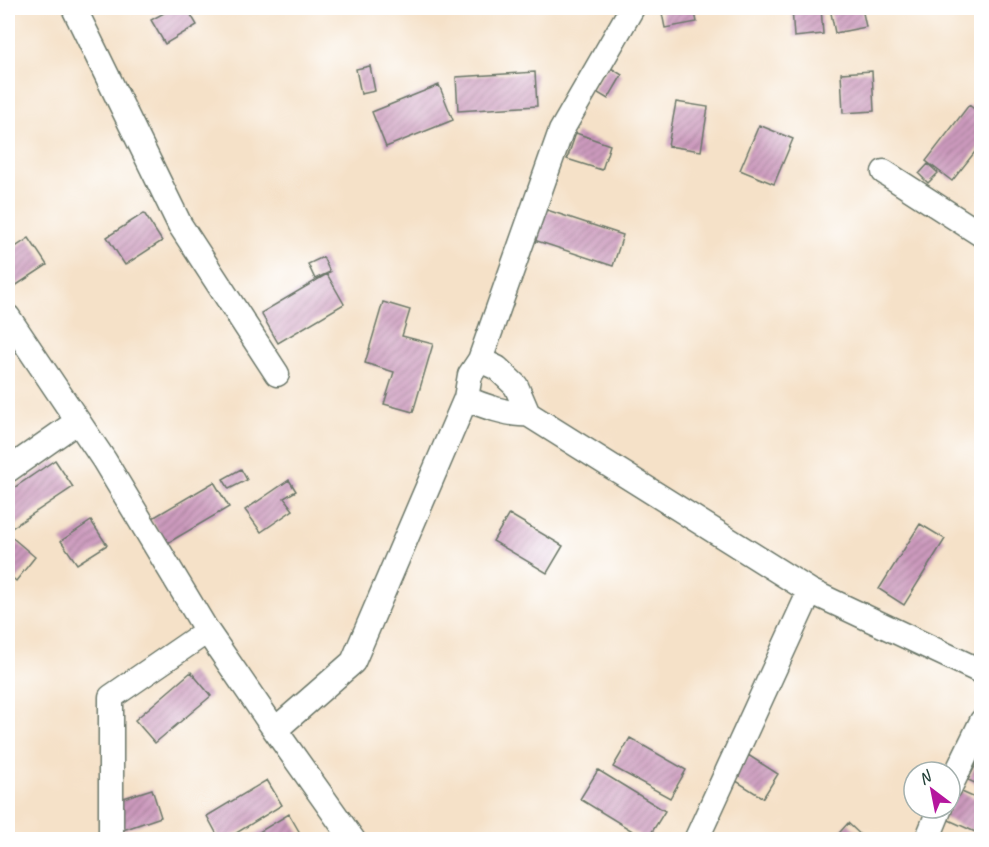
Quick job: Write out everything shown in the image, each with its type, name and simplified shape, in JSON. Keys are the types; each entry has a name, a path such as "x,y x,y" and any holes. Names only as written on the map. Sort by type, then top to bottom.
{"street":[{"path":"74,8 180,225 277,374"},
{"path":"275,730 353,663 465,398 470,375 480,360 561,131 632,8"},
{"path":"884,172 981,235"},
{"path":"8,317 104,460 207,631 353,840"},
{"path":"480,360 497,368 516,386 528,414 810,591 981,672"},
{"path":"465,398 507,412 528,414"},
{"path":"8,470 78,421"},
{"path":"696,840 810,591"},
{"path":"111,840 111,697 207,631"},
{"path":"962,762 981,722"},
{"path":"927,840 935,820"}],"building":[{"path":"173,8 187,8 197,25 165,44 151,20"},
{"path":"661,8 694,8 697,22 665,28"},
{"path":"792,8 821,8 823,34 794,37"},
{"path":"830,8 862,8 866,27 835,33"},
{"path":"370,66 375,91 361,94 356,69"},
{"path":"608,66 622,75 608,99 593,90"},
{"path":"872,71 874,111 843,113 841,73"},
{"path":"535,72 537,106 458,111 456,77"},
{"path":"439,85 453,120 386,147 372,112"},
{"path":"676,102 708,107 701,151 668,146"},
{"path":"969,105 982,115 982,143 952,181 926,161"},
{"path":"759,125 793,139 774,184 740,170"},
{"path":"576,133 610,145 602,170 567,159"},
{"path":"928,164 938,173 928,183 919,174"},
{"path":"544,209 623,235 613,266 534,240"},
{"path":"144,213 162,241 125,265 107,237"},
{"path":"29,238 47,265 9,290 8,252"},
{"path":"323,257 330,272 315,279 308,264"},
{"path":"327,274 344,304 278,343 261,313"},
{"path":"383,302 410,310 402,336 433,344 413,412 384,404 394,372 365,363"},
{"path":"55,460 73,487 10,529 8,492"},
{"path":"241,469 247,480 229,489 223,479"},
{"path":"289,480 296,491 284,498 293,510 261,532 245,510"},
{"path":"214,482 229,507 166,544 151,519"},
{"path":"509,514 563,546 547,573 493,541"},
{"path":"91,521 107,545 77,564 61,541"},
{"path":"920,524 945,539 904,605 879,589"},
{"path":"8,534 35,557 16,581 8,574"},
{"path":"191,672 211,696 155,743 135,720"},
{"path":"630,738 686,770 670,798 613,767"},
{"path":"982,753 982,786 968,780"},
{"path":"748,755 778,774 763,798 733,779"},
{"path":"598,770 665,811 647,840 580,799"},
{"path":"267,780 282,805 225,840 220,840 207,816"},
{"path":"152,789 161,817 123,830 114,801"},
{"path":"962,792 982,801 982,835 949,820 962,820"},
{"path":"289,814 304,840 246,840"},
{"path":"848,823 866,840 833,840"}]}
